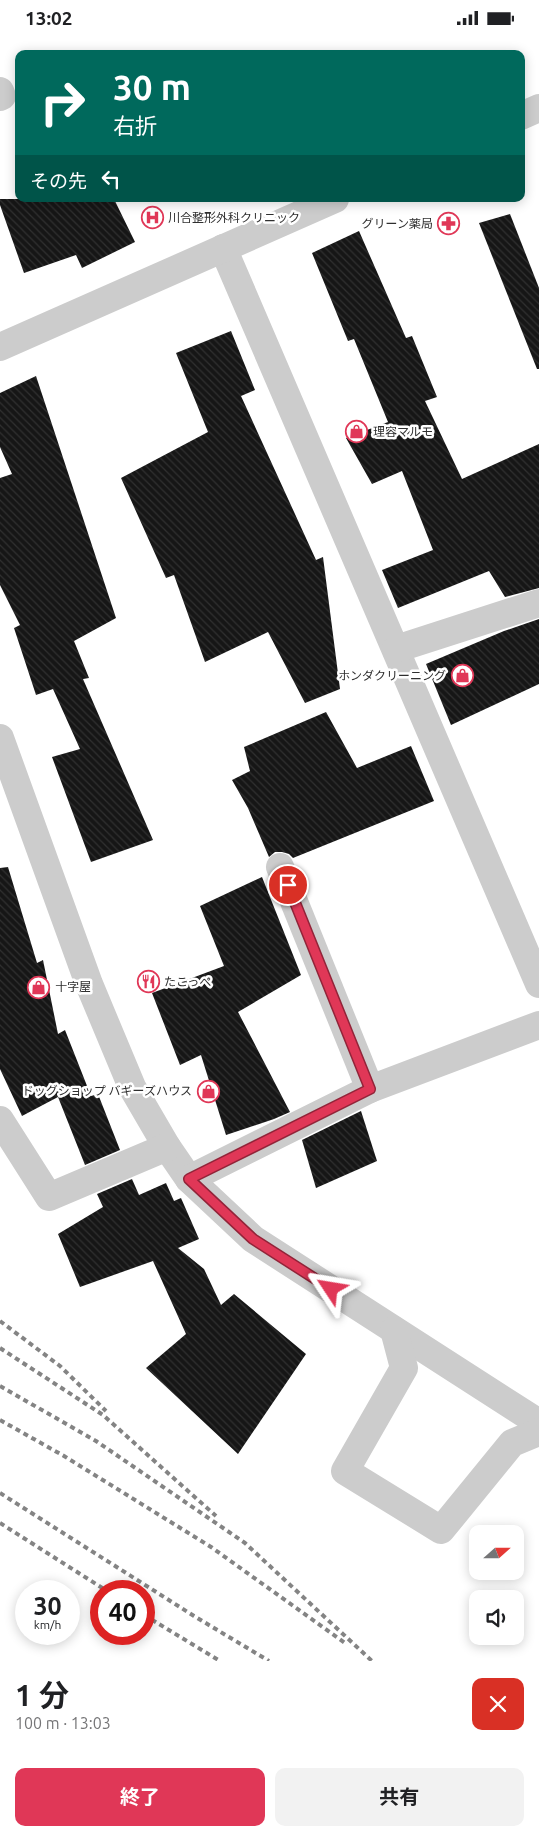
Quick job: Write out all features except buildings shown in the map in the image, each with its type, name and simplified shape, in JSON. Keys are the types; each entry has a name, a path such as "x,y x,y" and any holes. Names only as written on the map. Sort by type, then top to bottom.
{"street":[{"path":"0,91 2,96 0,97"},
{"path":"525,114 539,108"},
{"path":"0,347 328,202"},
{"path":"224,248 539,984"},
{"path":"396,649 539,603"},
{"path":"0,737 92,992 132,1087 166,1147 189,1179 253,1239 539,1423"},
{"path":"280,867 370,1089"},
{"path":"189,1179 370,1089 539,1025"},
{"path":"0,1120 49,1197 166,1147"},
{"path":"394,1330 404,1368 345,1471 440,1530 512,1443 539,1432"}],"railway":[{"path":"0,1321 60,1366 106,1411"},
{"path":"0,1348 103,1415 216,1516"},
{"path":"0,1386 96,1441 245,1543 372,1661"},
{"path":"0,1420 64,1456 211,1547 345,1643"},
{"path":"0,1493 194,1616 269,1661"},
{"path":"0,1523 90,1580"},
{"path":"155,1622 220,1661"}],"place":[{"name":"川合整形外科クリニック","path":"152,218"},
{"name":"グリーン薬局","path":"449,224"},
{"name":"理容マルモ","path":"357,432"},
{"name":"ホンダクリーニング","path":"462,676"},
{"name":"たこっぺ","path":"148,982"},
{"name":"十字屋","path":"39,987"},
{"name":"ドッグショップ バギーズハウス","path":"208,1091"}],"route":[{"path":"288,885 370,1089 189,1179 253,1239 331,1289"}]}
